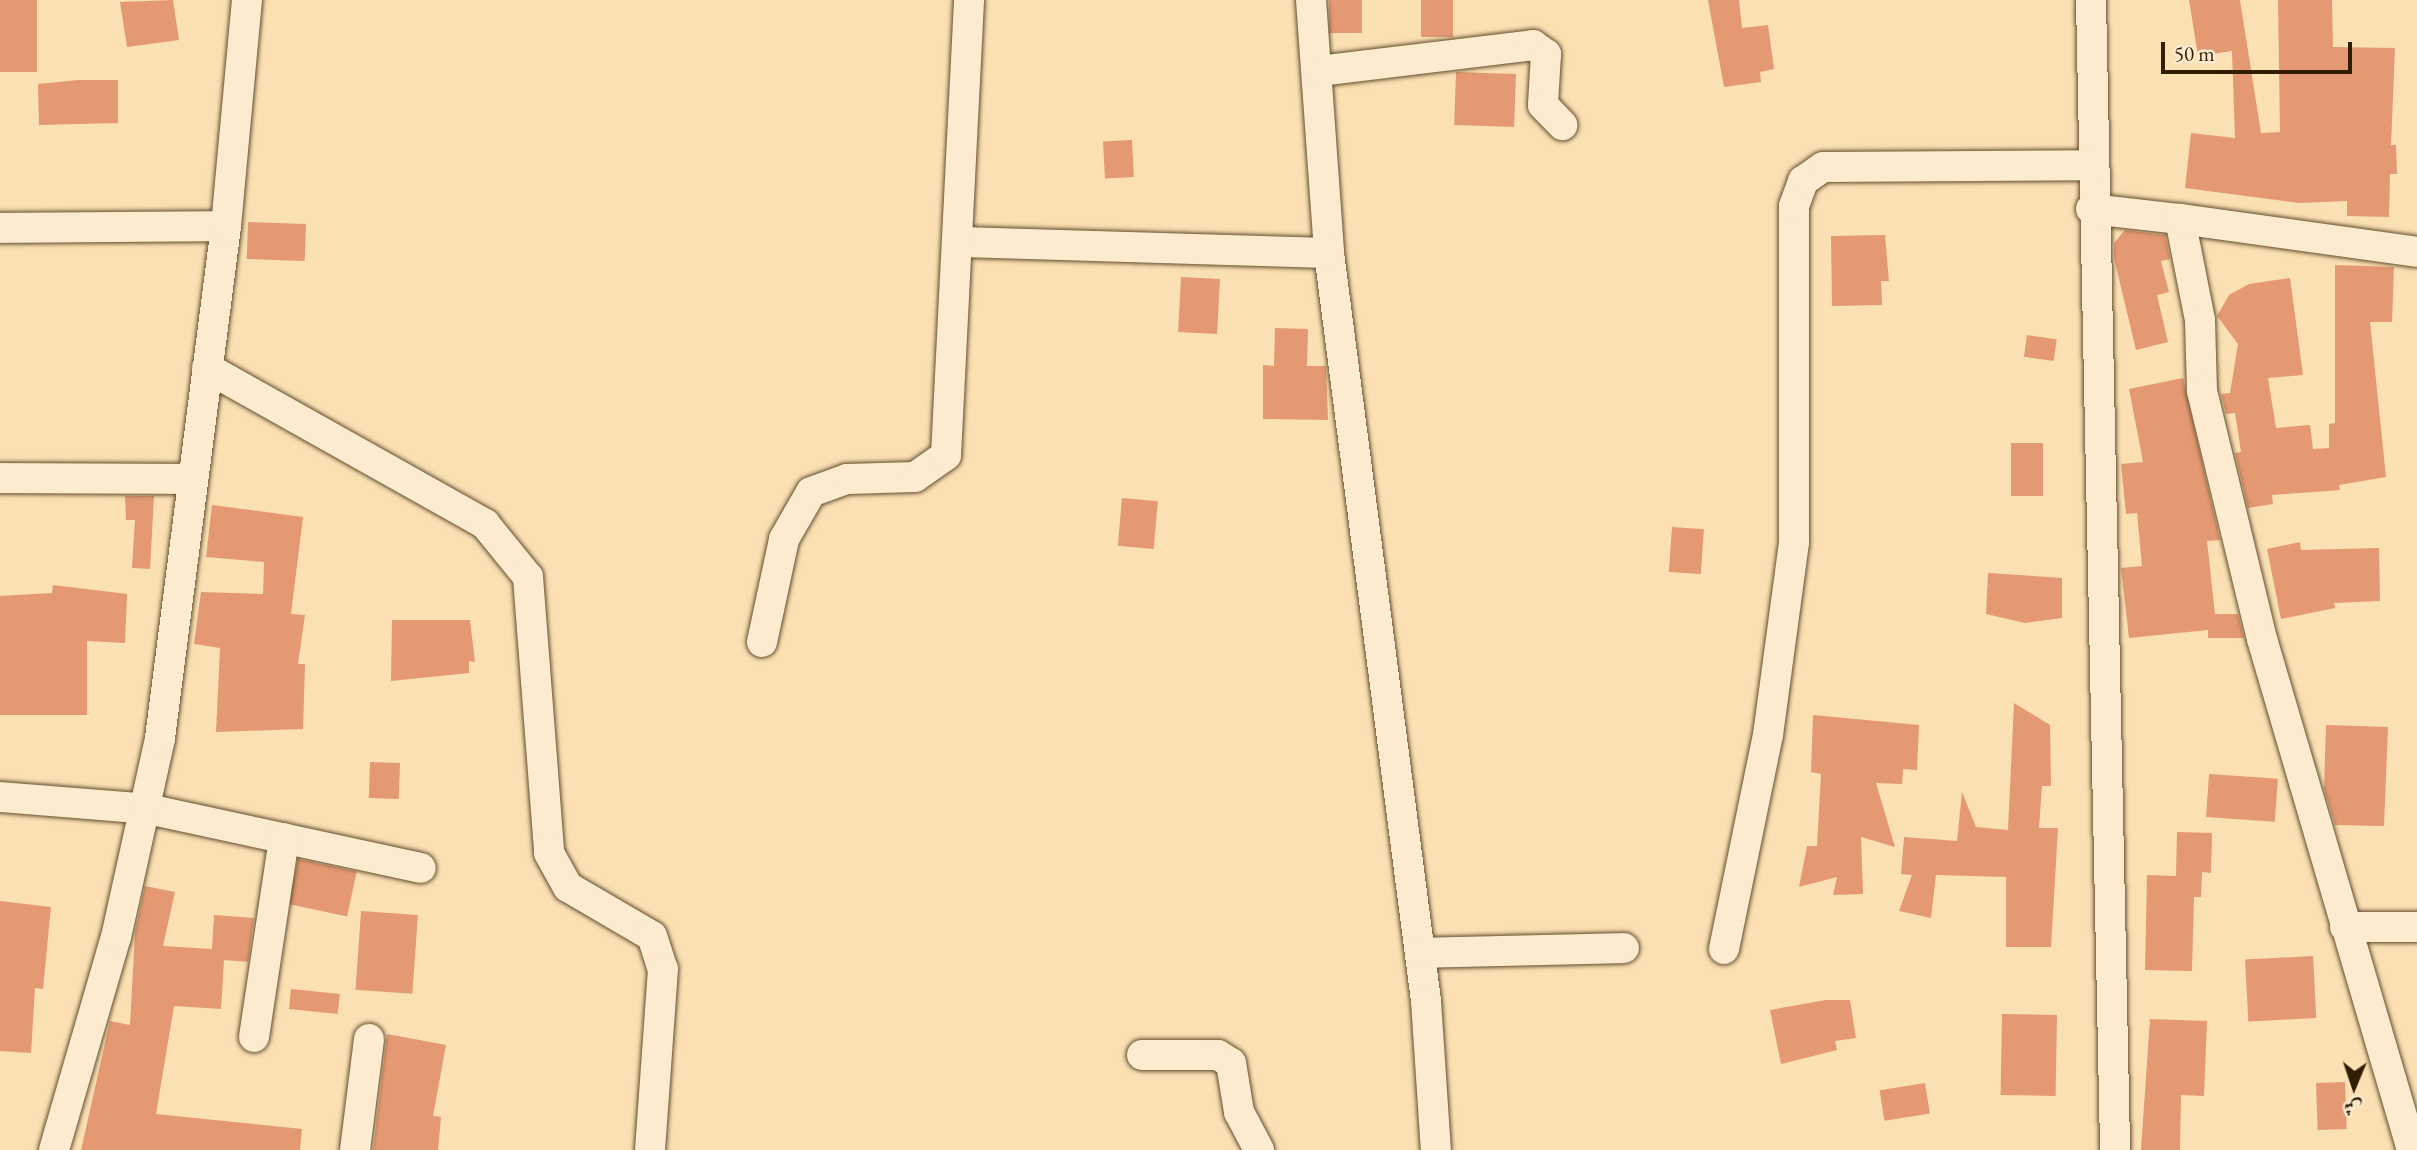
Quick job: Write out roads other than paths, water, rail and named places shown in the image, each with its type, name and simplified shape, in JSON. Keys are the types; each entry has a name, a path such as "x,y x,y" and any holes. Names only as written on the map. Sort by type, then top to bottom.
{"street":[{"path":"54,1150 148,810 226,226 247,0"},
{"path":"762,642 785,539 811,492 846,480 915,477 946,455 960,242 969,0"},
{"path":"1311,0 1319,71 1329,253 1420,953 1436,1150"},
{"path":"2091,0 2090,165 2115,1150"},
{"path":"1319,71 1533,45 1546,54 1543,105 1562,125"},
{"path":"1724,949 1768,735 1794,542 1794,206 1803,181 1823,167 2090,165"},
{"path":"2091,209 2417,252"},
{"path":"2180,219 2200,320 2202,391 2262,639 2412,1150"},
{"path":"0,228 226,226"},
{"path":"960,242 1329,253"},
{"path":"207,368 485,524 528,577 549,853 568,887 652,936 663,969 650,1150"},
{"path":"0,478 190,480"},
{"path":"0,797 148,810 421,868"},
{"path":"254,1037 284,838"},
{"path":"2345,927 2417,927"},
{"path":"1420,953 1624,948"},
{"path":"355,1150 369,1039"},
{"path":"1142,1055 1218,1055 1231,1063 1239,1112 1259,1150"}]}
